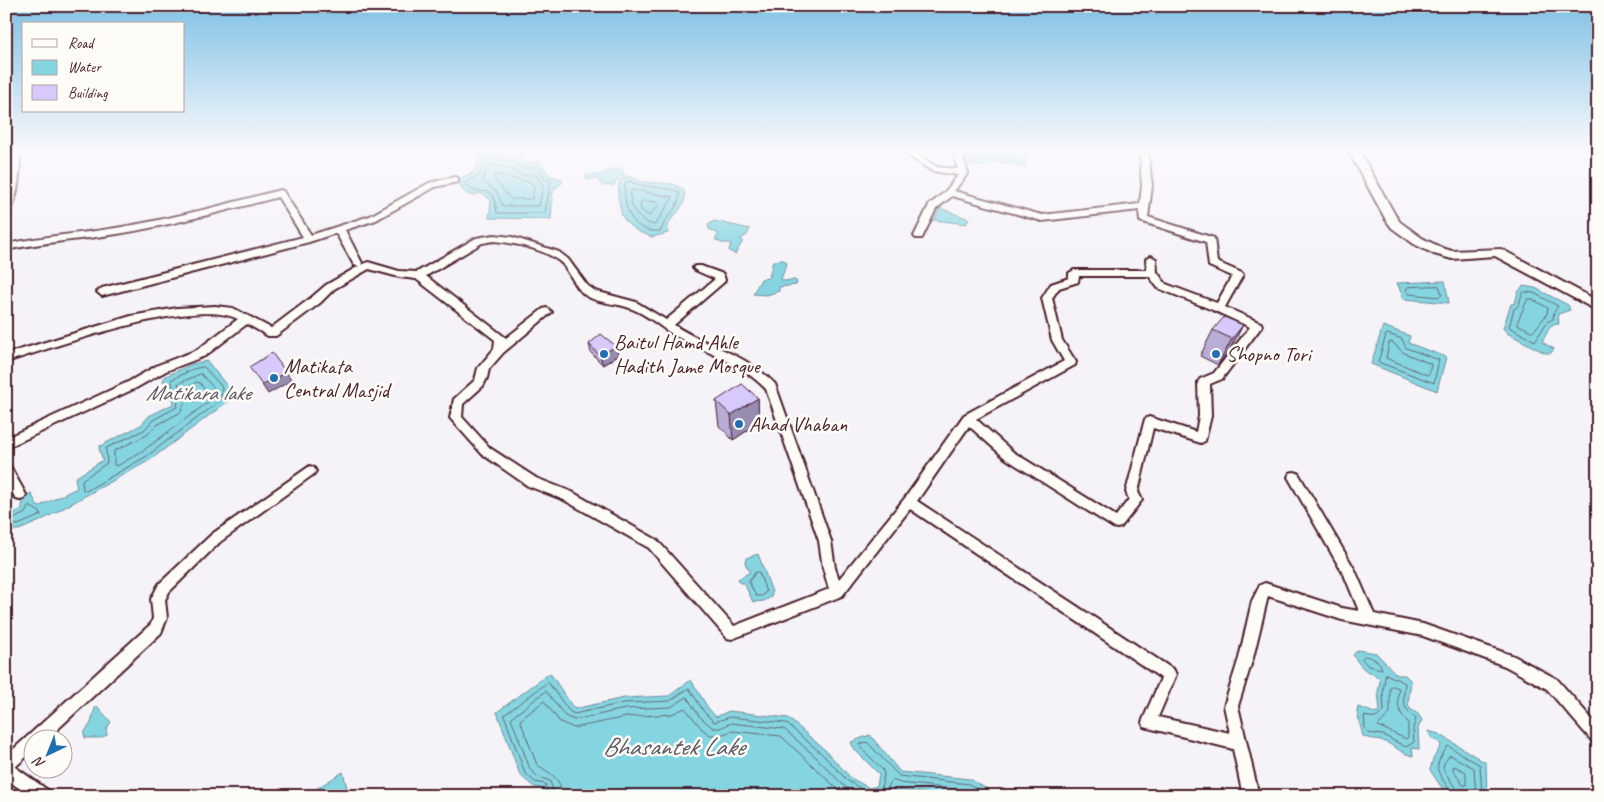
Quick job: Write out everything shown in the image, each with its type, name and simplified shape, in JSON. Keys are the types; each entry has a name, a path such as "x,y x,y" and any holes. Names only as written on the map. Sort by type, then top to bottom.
{"street":[{"path":"6,209 13,189"},
{"path":"102,292 309,239 372,218 424,189"},
{"path":"919,236 932,207 950,193 950,189"},
{"path":"1147,189 1143,219 1211,240 1212,264 1238,274 1219,308"},
{"path":"1375,189 1396,225 1418,241 1438,251 1452,255 1497,252 1598,307"},
{"path":"6,247 45,239 116,231 206,213 280,193 309,239"},
{"path":"950,193 1042,218 1145,206"},
{"path":"339,229 357,263"},
{"path":"419,276 479,240 497,237 546,250 564,260 589,293 609,301 638,307 678,333 749,365 771,387 825,541 828,568 837,592"},
{"path":"968,418 1009,455 1118,523 1136,500 1132,492 1149,422 1201,438 1205,416 1204,382 1218,376 1258,326 1219,308 1162,286 1152,273 1151,260"},
{"path":"6,358 131,320 215,310 232,312 272,333 330,287 368,265 399,274 419,276 502,340 499,344 499,350"},
{"path":"667,326 720,280 719,276 698,268"},
{"path":"547,312 499,350 484,368 484,375 480,382 458,402 456,418 486,451 532,482 568,496 653,544 732,633 837,592 909,502 968,418 1071,362 1058,345 1053,332 1047,298 1055,286 1074,280 1074,273 1152,273"},
{"path":"6,443 132,385 162,368 201,353 246,319"},
{"path":"6,469 20,495"},
{"path":"46,730 156,628 160,618 158,599 164,588 216,538 310,471"},
{"path":"1294,477 1350,574 1369,619 1358,618"},
{"path":"909,502 1169,675 1149,722 1240,743"},
{"path":"1251,796 1231,706 1246,658 1259,601 1265,589 1358,618 1423,630 1509,661 1552,684 1598,737"},
{"path":"6,766 22,752"},
{"path":"6,770 44,796"}],"water":[{"path":"554,189 551,219 489,218 491,201 483,194 470,195 463,190"},
{"path":"618,189 683,189 685,196 684,202 670,222 668,233 652,237 639,232 629,225 622,216"},
{"path":"940,208 969,219 966,224 934,220"},
{"path":"714,221 750,229 747,235 741,239 743,241 735,254 729,251 731,243 721,243 715,239 719,234 709,229 708,225"},
{"path":"784,260 787,263 781,279 784,281 795,280 797,282 796,285 779,287 779,291 767,295 753,294 761,279 769,278 773,261"},
{"path":"1445,281 1449,303 1404,299 1397,283"},
{"path":"1523,286 1535,288 1568,305 1570,310 1558,314 1559,324 1551,325 1542,342 1554,349 1551,353 1545,353 1507,333 1503,328 1511,304 1515,303 1518,292"},
{"path":"1383,326 1410,336 1408,343 1446,357 1437,391 1371,364"},
{"name":"Matikara lake","path":"207,361 227,386 227,402 150,460 40,521 19,530 6,530 6,517 22,509 23,497 31,493 38,507 77,488 75,478 103,460 99,449 100,446 141,425 149,416 173,404 174,402 163,380 166,376 192,364"},
{"path":"758,554 772,592 771,597 764,601 753,602 744,583 740,583 738,579 750,572 745,563 746,558"},
{"path":"1358,650 1376,653 1397,675 1405,675 1411,681 1408,703 1410,709 1418,714 1422,720 1418,728 1419,749 1412,748 1413,756 1383,741 1363,736 1357,712 1358,707 1375,713 1380,710 1378,692 1380,680 1359,664 1353,655"},
{"name":"Bhasantek Lake","path":"550,673 574,709 624,698 669,696 691,680 708,708 716,717 729,711 788,718 825,750 851,778 869,788 877,786 879,774 854,749 851,742 870,735 900,772 970,779 997,795 545,796 541,788 534,787 520,775 497,712"},
{"path":"97,706 111,722 106,730 107,735 100,738 85,738 84,733 91,723"},
{"path":"1428,731 1439,734 1486,763 1487,796 1449,796 1446,794 1430,770 1433,759 1441,746 1440,743 1431,737"},
{"path":"343,772 348,792 346,796 305,796"}],"building":[{"path":"1224,317 1243,325 1232,339 1213,330"},
{"path":"601,334 616,346 600,356 589,344"},
{"path":"272,353 286,372 262,385 249,367"},
{"path":"742,384 758,398 731,415 716,401"}],"place":[{"name":"Baitul Hamd Ahle Hadith Jame Mosque","path":"604,354"},
{"name":"Shopno Tori","path":"1216,354"},
{"name":"Matikata Central Masjid","path":"274,378"},
{"name":"Ahad Vhaban","path":"739,424"}]}
